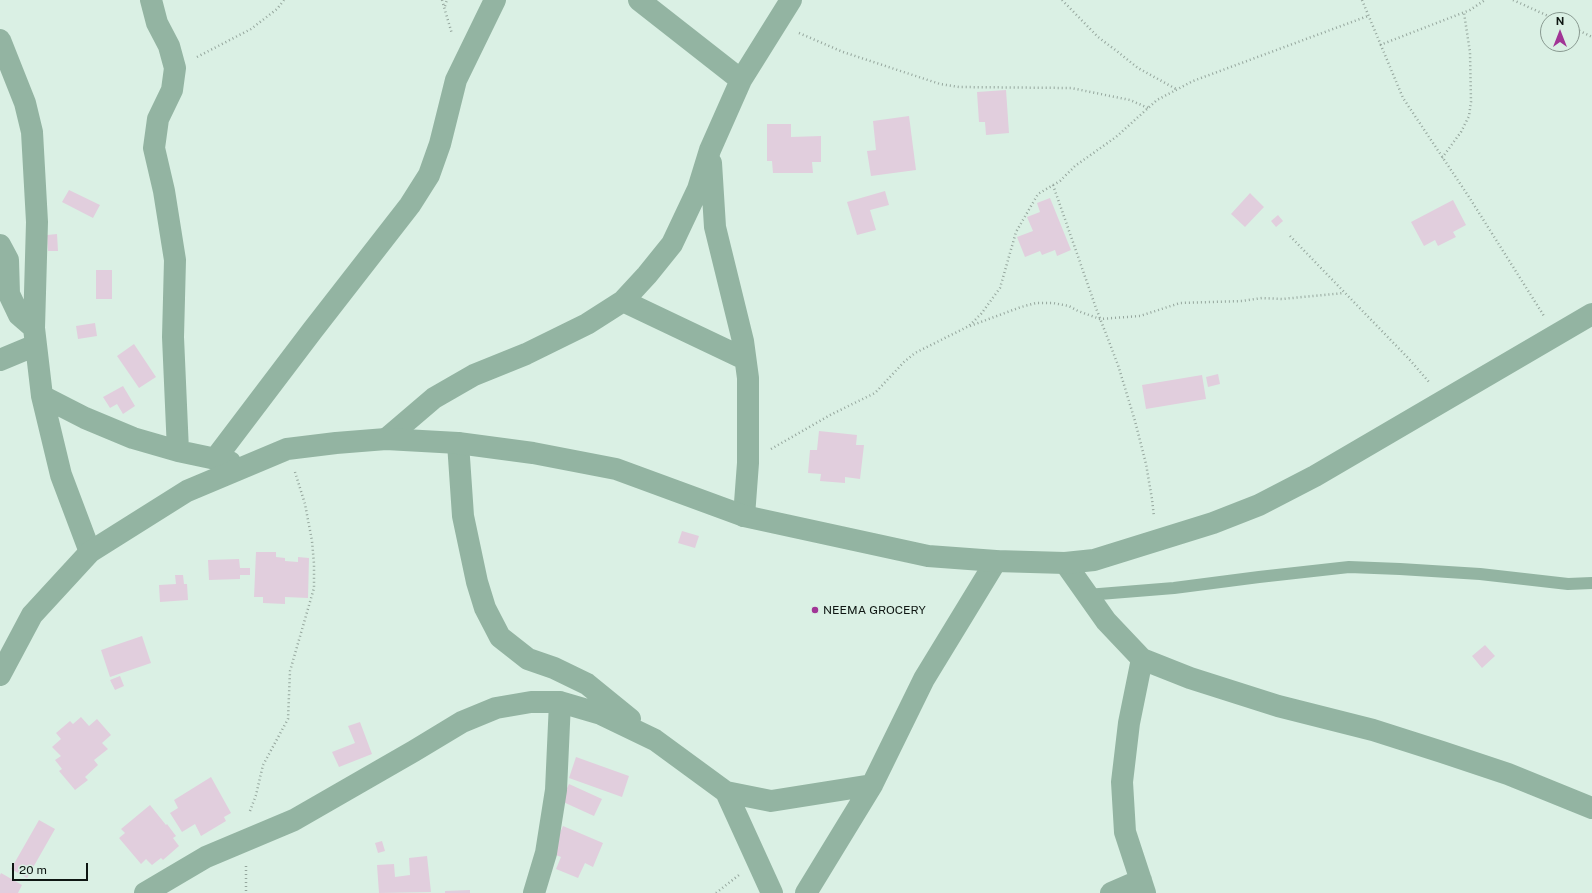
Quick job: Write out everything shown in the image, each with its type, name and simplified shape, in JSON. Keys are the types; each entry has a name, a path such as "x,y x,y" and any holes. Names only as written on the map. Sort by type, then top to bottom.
{"street":[{"path":"151,0 157,23 169,46 175,68 172,90 158,119 154,148 164,191 175,260 173,337 178,451"},
{"path":"215,459 410,205 425,181 440,144 456,80 495,0"},
{"path":"639,0 741,80"},
{"path":"386,439 434,398 474,375 526,354 587,324 623,301 647,275 672,244 698,189 710,150 741,80 791,0"},
{"path":"0,40 25,103 32,132 37,222 35,336 42,396 61,475 90,552"},
{"path":"710,150 715,228 743,341 748,378 748,463 744,516"},
{"path":"0,245 8,260 9,294 19,315 35,336"},
{"path":"623,301 746,359"},
{"path":"0,675 32,615 90,552 187,491 287,449 386,439 458,443 533,453 616,469 744,516 928,556 996,561 1065,563 1094,560 1213,523 1259,505 1315,476 1592,314"},
{"path":"0,360 35,336"},
{"path":"42,396 85,418 133,438 178,451 246,466"},
{"path":"458,443 463,516 485,608 500,637 528,659 554,668 587,684 655,740 726,792 771,801 872,785"},
{"path":"806,893 872,785 924,679 996,561"},
{"path":"1065,563 1106,621 1142,659 1198,681 1278,706 1373,730 1442,752 1508,774 1592,808"},
{"path":"1111,893 1143,887 1125,832 1122,782 1129,723 1142,659"},
{"path":"145,893 206,857 294,820 462,722 496,708 531,702 560,702 601,714 655,740"},
{"path":"534,893 546,853 556,790 560,702"},
{"path":"726,792 772,893"}],"lane":[{"path":"1087,595 1174,588 1349,567 1480,574 1568,584 1592,583"}],"path":[{"path":"175,68 251,29 277,9 284,0"},
{"path":"445,7 447,0"},
{"path":"1062,0 1098,37 1138,68 1176,89"},
{"path":"1362,0 1403,98 1556,335"},
{"path":"1380,45 1464,13 1485,0"},
{"path":"1514,0 1540,12"},
{"path":"1442,158 1461,132 1469,116 1472,102 1470,52 1464,13"},
{"path":"968,326 981,314 1000,288 1016,232 1038,194 1053,185 1075,166 1116,137 1157,100 1193,81 1368,16"},
{"path":"777,24 843,52 940,84 959,87 1071,88 1130,100 1148,108"},
{"path":"1580,31 1592,37"},
{"path":"1053,185 1100,319 1118,365 1135,421 1146,464 1152,499 1155,542"},
{"path":"1290,236 1409,359 1444,400"},
{"path":"748,463 832,414 874,393 904,362 915,353 968,326 1020,307 1036,303 1053,303 1069,306 1100,319 1140,316 1180,303 1262,298 1282,299 1344,293"},
{"path":"231,846 251,811 263,764 288,719 290,671 314,588 312,541 305,504 287,449"}],"building":[{"path":"1006,90 1009,133 986,135 985,122 979,122 977,92"},
{"path":"909,116 916,170 871,176 867,151 876,150 873,121"},
{"path":"767,124 791,124 791,137 821,136 821,162 812,162 813,173 773,173 772,161 767,161"},
{"path":"69,190 100,205 93,218 62,202"},
{"path":"885,191 889,205 870,210 876,230 857,235 847,202"},
{"path":"1250,193 1264,207 1245,227 1231,214"},
{"path":"1050,198 1071,250 1057,256 1055,250 1042,255 1040,251 1025,257 1017,237 1033,231 1027,217 1040,212 1037,203"},
{"path":"1453,200 1466,225 1453,232 1456,237 1438,246 1435,240 1424,246 1411,222"},
{"path":"1278,215 1283,221 1276,227 1271,221"},
{"path":"57,234 58,251 48,251 47,235"},
{"path":"96,270 112,270 112,299 96,299"},
{"path":"95,323 97,336 78,339 76,326"},
{"path":"134,344 156,377 139,388 117,356"},
{"path":"1218,374 1220,384 1208,387 1206,377"},
{"path":"1202,375 1206,399 1146,409 1142,385"},
{"path":"123,386 135,406 123,414 117,404 110,408 103,397"},
{"path":"819,431 857,435 856,445 864,445 860,479 845,477 845,483 820,481 821,474 808,473 810,450 817,450"},
{"path":"682,531 699,536 695,548 678,543"},
{"path":"256,552 276,552 276,557 285,558 285,561 298,562 298,557 309,558 308,598 285,597 285,604 263,603 263,597 254,597"},
{"path":"239,559 240,568 250,568 250,575 240,575 240,579 209,580 208,560"},
{"path":"175,575 183,575 184,584 187,584 188,600 160,602 159,585 176,584"},
{"path":"142,636 151,663 110,677 101,650"},
{"path":"1485,645 1495,656 1482,668 1472,656"},
{"path":"120,676 124,686 115,690 110,680"},
{"path":"81,717 89,726 97,719 111,735 102,743 108,749 94,760 98,765 85,777 88,780 75,790 59,771 62,769 55,760 61,756 52,747 61,739 56,733 70,721 73,724"},
{"path":"360,722 372,754 339,767 332,752 355,743 348,726"},
{"path":"576,757 629,776 622,797 569,778"},
{"path":"211,777 231,813 224,817 226,821 201,836 195,824 182,832 170,813 178,808 174,800"},
{"path":"569,784 602,799 594,816 561,801"},
{"path":"150,805 176,836 173,838 179,846 163,860 161,858 152,865 146,859 141,864 119,838 125,833 121,829"},
{"path":"39,820 55,829 27,878 11,869"},
{"path":"563,826 603,843 593,867 585,863 578,878 556,869 561,857 551,853"},
{"path":"382,841 385,851 378,853 375,843"},
{"path":"427,856 431,892 379,893 377,865 394,864 395,877 410,875 409,858"},
{"path":"1,873 22,885 18,893 0,893"},
{"path":"470,890 470,893 445,893 445,891"}],"place":[{"name":"NEEMA GROCERY","path":"815,610"}]}
